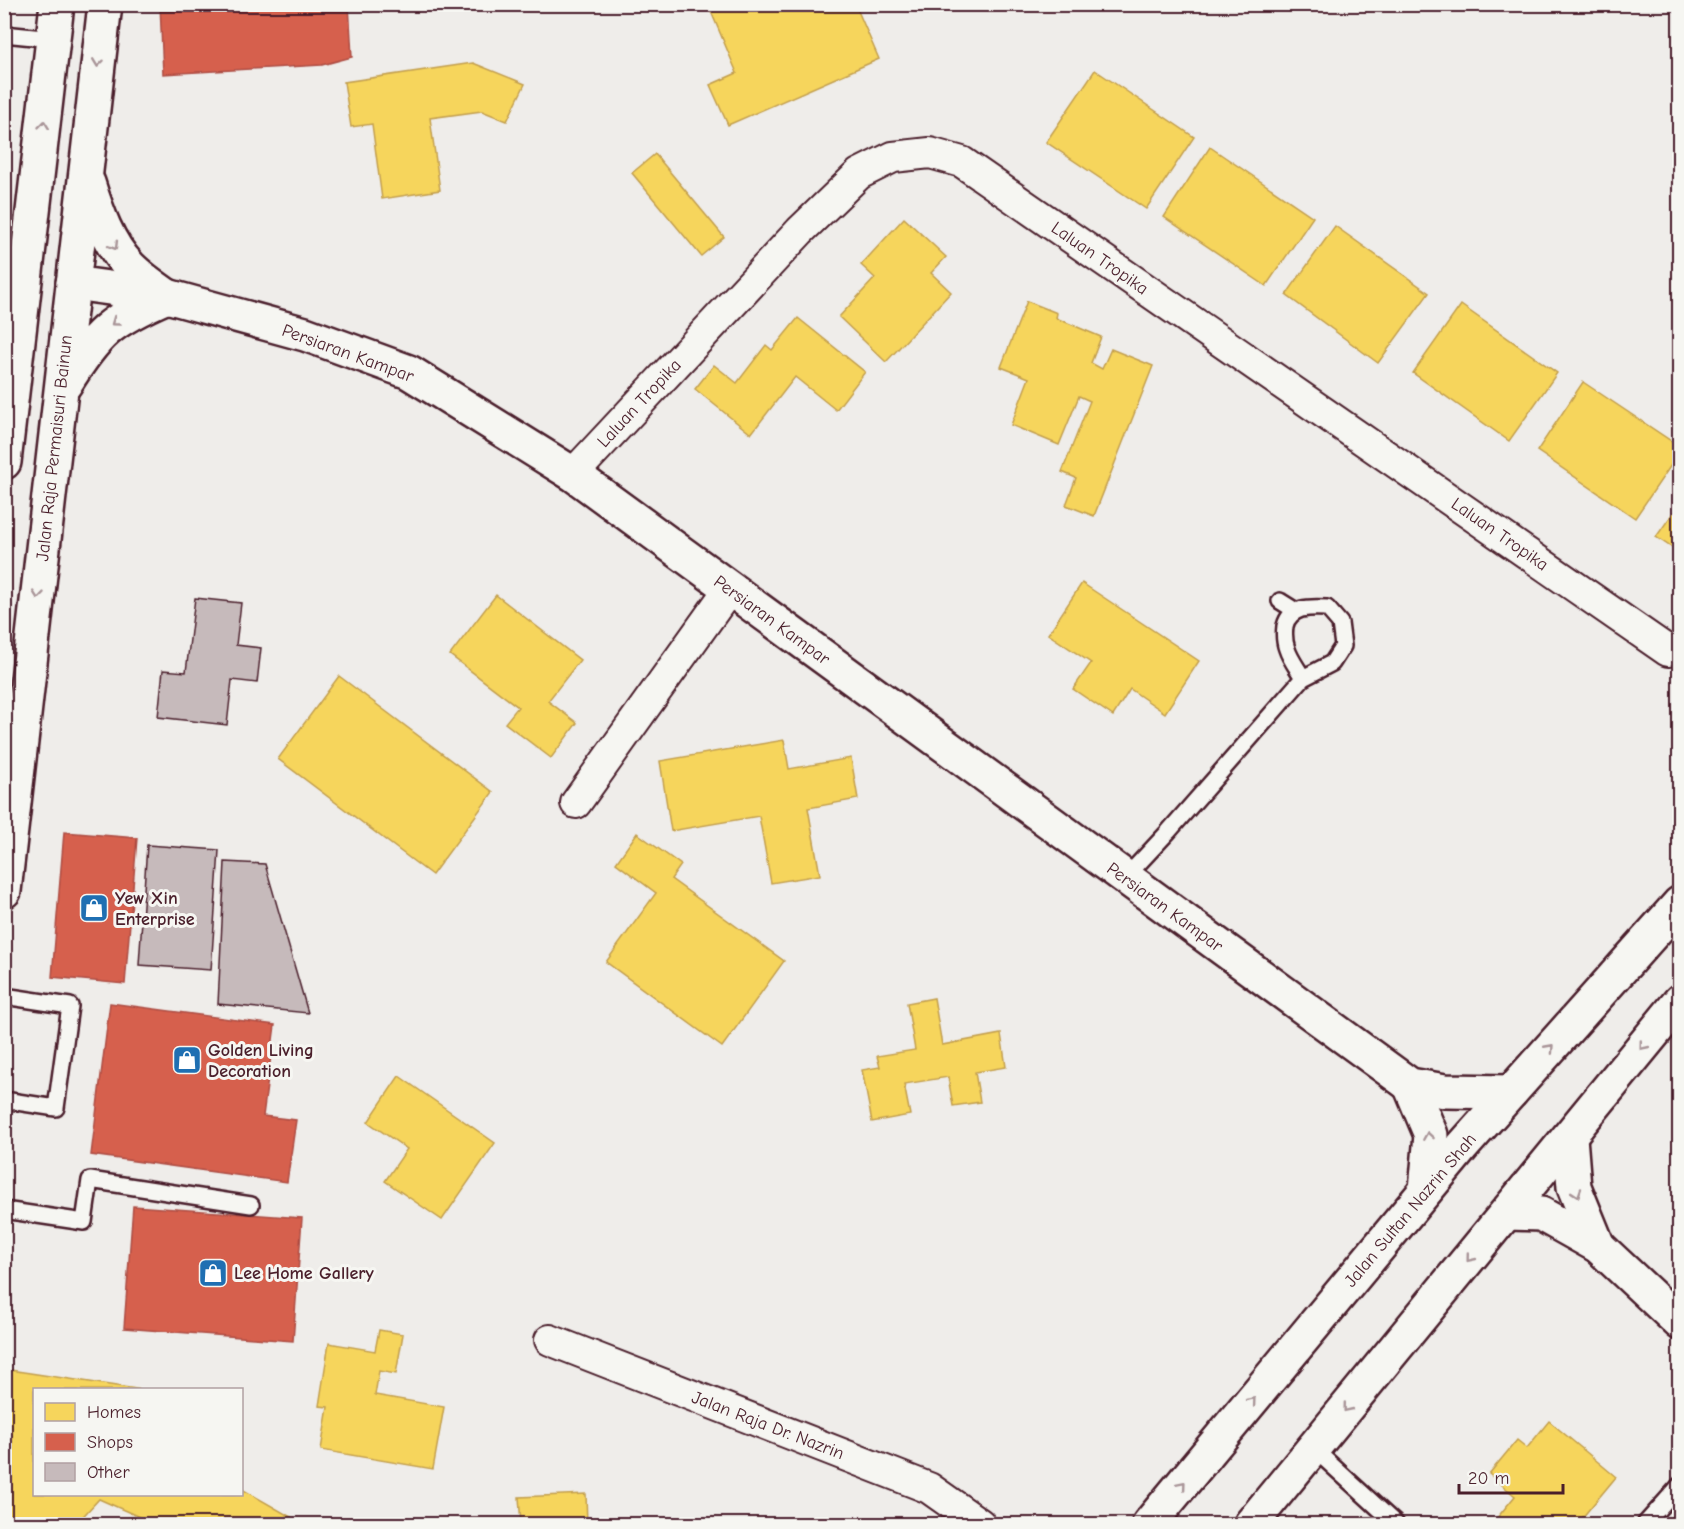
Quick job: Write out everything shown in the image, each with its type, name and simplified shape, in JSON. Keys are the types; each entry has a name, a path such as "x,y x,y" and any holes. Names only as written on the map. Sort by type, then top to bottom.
{"main road":[{"path":"4,462 16,354 14,310 37,184 57,4"},
{"name":"Jalan Raja Permaisuri Bainun","path":"4,891 105,4"},
{"path":"61,391 83,355 102,332 125,315 167,296 141,277 119,254 102,222 85,172"},
{"path":"37,184 48,253 56,268 73,283"},
{"path":"16,354 44,299 54,289 73,283"},
{"name":"Persiaran Kampar","path":"73,283 167,296 306,334 409,372 573,474 1410,1085 1445,1091 1511,1092"},
{"name":"Jalan Sultan Nazrin Shah","path":"1149,1524 1426,1190 1680,903"},
{"path":"1251,1524 1680,1001"},
{"path":"1410,1085 1431,1135 1426,1190"},
{"path":"1570,1137 1574,1187 1598,1246"},
{"path":"1508,1212 1541,1214 1598,1246 1680,1323"}],"street":[{"name":"Laluan Tropika","path":"573,474 800,231 860,174 893,157 930,153 962,162 1668,651"},
{"path":"576,803 730,588"},
{"name":"Jalan Raja Dr. Nazrin","path":"550,1340 929,1488 980,1524"}],"lane":[{"path":"4,34 53,39"},
{"path":"1280,601 1296,611"},
{"path":"1125,878 1303,678 1332,663 1343,646 1340,623 1328,608 1311,607 1296,611 1287,618 1283,635 1287,650 1303,678"},
{"path":"4,996 70,1006 56,1108 4,1100"},
{"path":"4,1210 84,1222 90,1180 251,1204"},
{"path":"1314,1449 1396,1524"},
{"path":"1645,1524 1680,1485"}],"building: Homes":[{"path":"720,4 855,4 879,59 728,125 710,85 737,73 710,9"},
{"path":"473,63 525,84 507,121 482,111 430,118 440,190 382,199 372,124 351,127 344,82"},
{"path":"1095,70 1194,137 1146,209 1046,142"},
{"path":"1210,147 1313,217 1266,286 1164,217"},
{"path":"655,154 724,237 701,256 632,173"},
{"path":"904,218 946,257 931,273 951,292 886,362 839,317 875,278 861,265"},
{"path":"1335,226 1429,293 1378,363 1286,295"},
{"path":"1027,301 1057,313 1056,318 1101,337 1091,363 1102,369 1111,349 1153,366 1094,516 1066,505 1076,478 1062,472 1090,401 1079,396 1059,445 1011,425 1029,378 1001,367"},
{"path":"1461,305 1557,373 1509,441 1413,373"},
{"path":"798,318 865,372 836,410 795,377 751,434 695,389 714,365 737,383 766,345 772,350"},
{"path":"1583,382 1680,447 1680,452 1635,518 1537,451"},
{"path":"1680,503 1680,553 1656,537"},
{"path":"1082,583 1199,661 1165,713 1130,689 1113,716 1073,689 1091,663 1048,634"},
{"path":"496,595 580,660 548,701 577,723 551,758 505,723 518,707 450,655"},
{"path":"339,676 493,792 432,875 278,759"},
{"path":"784,740 789,769 851,758 858,799 808,808 820,875 771,883 759,816 671,831 660,761"},
{"path":"637,833 681,865 671,879 784,961 722,1047 606,962 656,893 616,863"},
{"path":"934,998 942,1045 1001,1034 1006,1067 975,1072 980,1102 953,1106 948,1077 904,1084 910,1115 872,1122 862,1070 880,1067 877,1056 915,1050 907,1003"},
{"path":"399,1076 495,1143 442,1220 385,1181 407,1149 368,1122"},
{"path":"379,1330 403,1334 396,1374 379,1371 375,1395 444,1407 433,1469 321,1450 328,1407 319,1406 329,1343 375,1351"},
{"path":"10,1370 130,1388 33,1388 33,1496 243,1496 243,1490 303,1524 155,1524 99,1499 76,1524 4,1524 4,1400"},
{"path":"1549,1421 1616,1477 1577,1524 1492,1524 1515,1496 1489,1474 1517,1440 1527,1448"},
{"path":"586,1494 587,1524 521,1524 519,1497"}],"building: Shops":[{"path":"160,4 349,4 352,57 322,65 163,74"},
{"name":"Yew Xin Enterprise","path":"64,832 137,838 125,984 52,977"},
{"name":"Golden Living Decoration","path":"110,1003 275,1025 263,1116 296,1120 287,1182 91,1155"},
{"name":"Lee Home Gallery","path":"133,1206 302,1218 293,1341 124,1328"}],"building: Other":[{"path":"195,598 241,603 236,645 261,648 257,683 232,680 227,725 158,717 163,670 186,672"},
{"path":"147,845 219,850 211,970 139,965"},
{"path":"225,862 265,864 308,1013 218,1004"}],"place":[{"name":"Yew Xin Enterprise","path":"94,908"},
{"name":"Golden Living Decoration","path":"187,1060"},
{"name":"Lee Home Gallery","path":"213,1273"}]}
